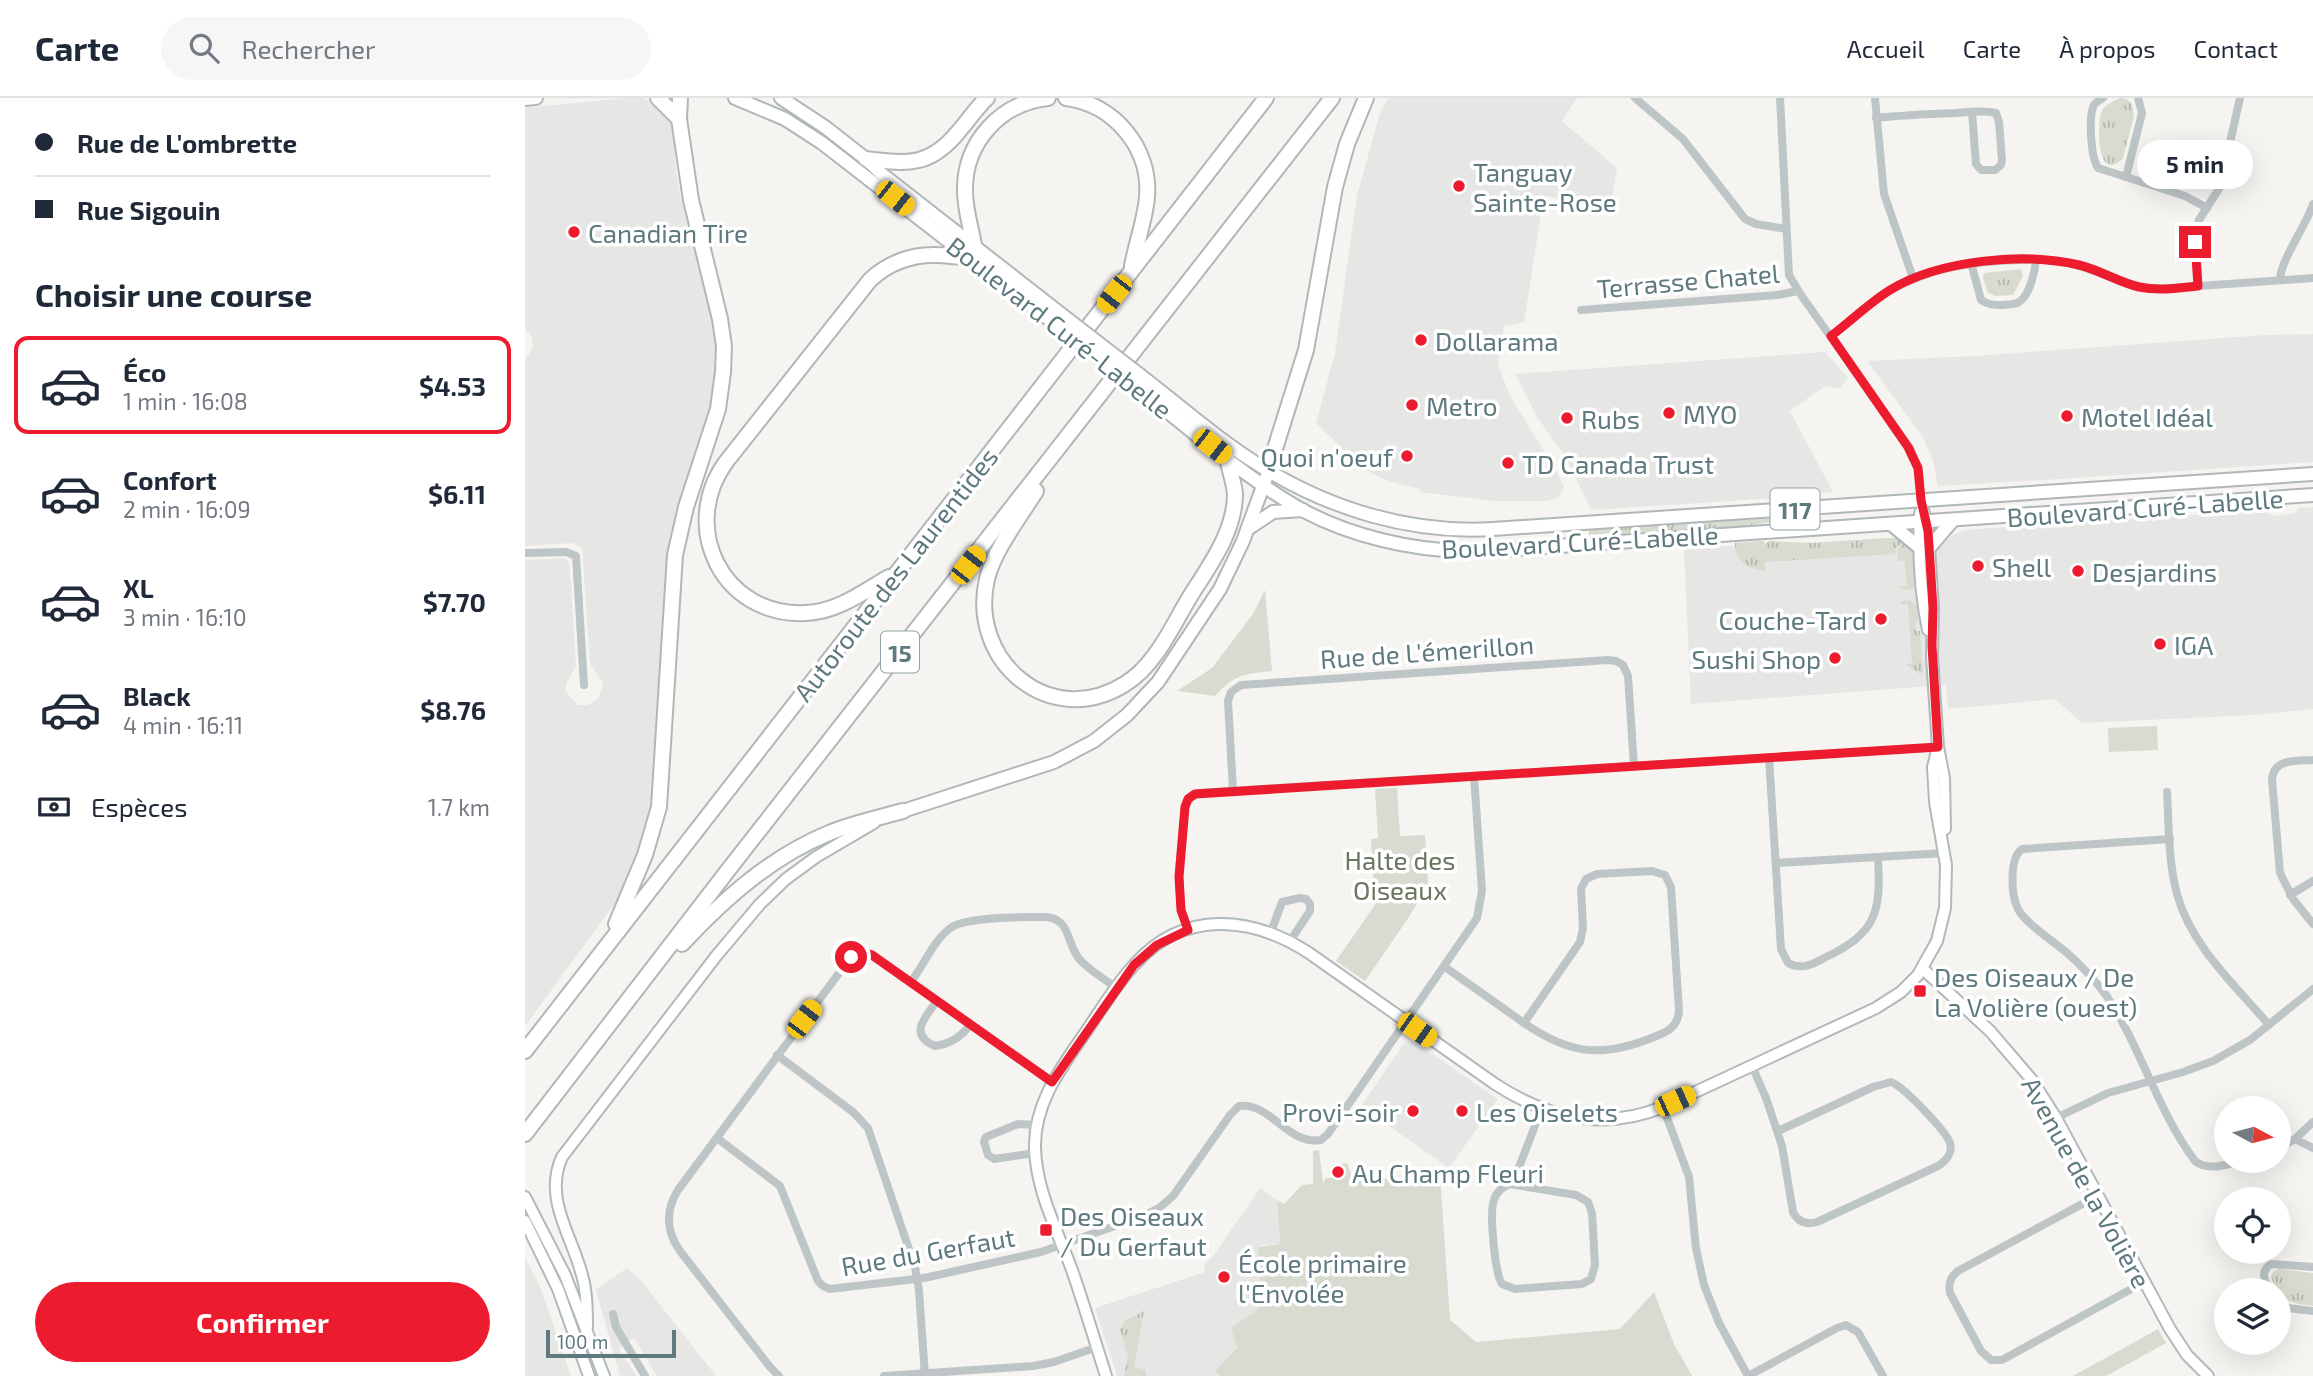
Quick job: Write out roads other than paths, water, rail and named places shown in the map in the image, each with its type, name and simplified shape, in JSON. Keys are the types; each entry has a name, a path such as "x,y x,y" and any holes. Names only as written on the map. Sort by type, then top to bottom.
{"highway":[{"path":"659,98 679,119"},
{"path":"608,943 641,865 656,820 663,769 675,555 686,507 718,409 723,372 724,346 720,319 691,200 679,119 680,98"},
{"path":"866,159 906,163 929,158 948,144 987,98"},
{"path":"897,573 824,611 796,613 768,608 742,594 719,568 708,542 707,505 713,485 726,461 870,280 887,267 914,257 933,255 957,258 972,251 965,195 966,175 974,150 984,133 1001,116 1023,104 1048,98"},
{"path":"1066,98 1091,104 1111,116 1131,137 1141,158 1147,182 1147,197 1130,272"},
{"name":"Autoroute des Laurentides","path":"525,1051 1266,98"},
{"name":"Autoroute des Laurentides","path":"627,1004 729,869 1332,98"},
{"path":"1266,477 1302,367 1335,187 1352,130 1366,98"},
{"path":"1070,434 992,564 984,604 990,640 1006,667 1027,685 1059,696 1090,697 1109,692 1133,678 1152,659 1212,561 1228,529 1235,495 1227,457"},
{"path":"627,1004 710,915 768,866 832,831 902,811"},
{"name":"15","path":"525,1134 627,1004"}],"main road":[{"path":"525,99 536,98"},
{"name":"Boulevard Curé-Labelle","path":"735,98 773,113 810,134 972,251 1136,380 1227,457 1266,477 1346,508 1403,523 1449,529 1493,529 2313,474"},
{"name":"Boulevard Curé-Labelle","path":"781,98 866,159 972,251"},
{"name":"Boulevard Curé-Labelle","path":"1136,380 1241,453 1303,510 1342,527 1384,540 1462,551 2313,495"},
{"path":"902,811 1054,762 1085,747 1119,723 1151,690 1196,628 1220,589 1248,528 1266,477"},
{"path":"1248,528 1273,512 1303,510"},
{"path":"1891,524 1925,548 1953,520"}],"street":[{"path":"1635,98 1677,133 1748,221 1786,229"},
{"path":"1106,1376 1041,1187 1035,1153 1037,1125 1041,1106 1052,1082 1117,988 1146,953 1172,936 1225,923 1252,926 1271,932 1290,941 1495,1084 1541,1110 1573,1117 1603,1119 1637,1115 1663,1107 1876,1008 1901,992 1923,969 1944,919 1947,888 1943,765 1938,747 1932,646 1924,608 1925,548 1919,472 1910,450 1798,291 1788,270 1780,98"},
{"path":"1875,98 1884,194 1913,278"},
{"path":"2103,98 2095,103 2092,113 2094,162 2101,170 2185,196 2207,208"},
{"path":"2126,177 2142,113 2138,98"},
{"path":"2198,286 2196,234 2199,220 2220,187 2237,118 2239,98"},
{"path":"1876,118 1972,112 1992,112 1999,117 2002,160 1995,170 1984,171 1977,166 1972,112"},
{"path":"2280,280 2281,271 2313,204"},
{"path":"1971,263 1981,300 1986,304 1998,305 2015,303 2022,299 2033,275 2036,260"},
{"path":"1831,336 1877,299 1913,278 1942,268 1971,263 2036,260 2063,262 2144,288 2313,278"},
{"name":"Terrasse Chatel","path":"1581,310 1786,295 1798,291"},
{"path":"525,553 566,552 576,556 584,685"},
{"name":"Rue de L'émerillon","path":"1233,790 1228,704 1230,695 1236,688 1252,683 1608,660 1619,662 1627,673 1634,765"},
{"path":"1188,930 1181,910 1179,877 1185,804 1190,797 1198,793 1938,747"},
{"path":"1769,757 1781,952 1791,964 1803,967 1847,946 1867,928 1879,897 1878,857"},
{"path":"2313,760 2282,763 2275,768 2272,776 2279,869 2290,895 2313,925"},
{"path":"1406,1021 1473,925 1481,907 1474,776"},
{"path":"2167,792 2175,888 2188,923 2209,956 2269,1025"},
{"path":"587,1327 585,1288 556,1199 557,1171 567,1150 725,946 768,896 795,872 836,843 902,811"},
{"path":"2169,839 2029,847 2019,850 2012,863 2015,898 2019,911 2083,968 2103,992 2186,1148 2197,1163 2214,1166"},
{"path":"1776,863 1945,853"},
{"path":"1445,967 1524,1023 1566,1046 1599,1052 1633,1046 1673,1027 1679,1012 1671,887 1665,875 1652,871 1597,874 1586,879 1581,889 1583,928 1580,942 1524,1023"},
{"path":"2290,895 2313,881"},
{"path":"1271,932 1282,902 1306,899 1310,904 1310,911 1290,941"},
{"path":"911,982 944,934 953,926 968,922 1040,917 1060,921 1079,958 1117,988"},
{"path":"779,1376 676,1245 670,1232 669,1213 672,1200 777,1055 856,953 869,953 1052,1082"},
{"name":"Avenue de la Volière","path":"1923,969 1998,1039 2032,1080 2056,1118 2183,1349 2208,1376"},
{"path":"2056,1118 2108,1093 2213,1061 2245,1044 2313,989"},
{"path":"936,1002 921,1026 921,1033 927,1042 935,1046 944,1044 961,1036 970,1025"},
{"name":"Rue du Gerfaut","path":"717,1138 780,1186 821,1285 834,1289 918,1279 1041,1252 1137,1219 1163,1206 1238,1107 1246,1105 1258,1109 1302,1139 1314,1141 1324,1138 1406,1021"},
{"path":"777,1055 866,1124 918,1279 925,1375"},
{"path":"1752,1066 1778,1131 1793,1212 1800,1221 1817,1222 1938,1166 1946,1159 1950,1148 1949,1140 1933,1121 1901,1086 1891,1082 1873,1087 1778,1131"},
{"path":"1663,1107 1689,1177 1696,1248 1704,1284 1719,1323 1748,1376 1846,1325 1859,1332 1883,1376"},
{"path":"1516,1184 1518,1170 1541,1110"},
{"path":"2291,1141 2313,1122"},
{"path":"1035,1153 994,1159 987,1153 983,1142 986,1137 1014,1125 1037,1125"},
{"path":"2295,1139 2313,1148"},
{"path":"1516,1184 1576,1195 1588,1202 1592,1213 1595,1265 1594,1275 1589,1281 1582,1284 1515,1289 1507,1288 1500,1282 1496,1268 1493,1204 1503,1187 1516,1184"},
{"path":"2098,1196 1953,1275 1949,1282 1949,1293 1980,1351 1991,1360 2002,1360 2144,1282"},
{"path":"525,1197 565,1275 604,1376"},
{"path":"525,1221 565,1304 589,1376"},
{"path":"2264,1278 2265,1269 2271,1264 2313,1267"},
{"path":"2291,1308 2313,1311"},
{"path":"613,1314 615,1328 645,1376"},
{"path":"884,1376 1033,1366 1097,1348"}],"place":[{"name":"Tanguay Sainte-Rose","path":"1459,186"},
{"name":"Canadian Tire","path":"574,232"},
{"name":"Dollarama","path":"1421,340"},
{"name":"Metro","path":"1412,405"},
{"name":"MYO","path":"1669,413"},
{"name":"Motel Idéal","path":"2067,416"},
{"name":"Rubs","path":"1567,418"},
{"name":"Quoi n'oeuf","path":"1407,456"},
{"name":"TD Canada Trust","path":"1508,463"},
{"name":"Shell","path":"1978,566"},
{"name":"Desjardins","path":"2078,571"},
{"name":"Couche-Tard","path":"1881,619"},
{"name":"IGA","path":"2160,644"},
{"name":"Sushi Shop","path":"1835,658"},
{"name":"Des Oiseaux / De La Volière (ouest)","path":"1920,991"},
{"name":"Provi-soir","path":"1413,1111"},
{"name":"Les Oiselets","path":"1462,1111"},
{"name":"Au Champ Fleuri","path":"1338,1172"},
{"name":"Des Oiseaux / Du Gerfaut","path":"1046,1230"},
{"name":"École primaire l'Envolée","path":"1224,1277"}],"park label":[{"name":"Halte des Oiseaux","path":"1400,874"}]}
